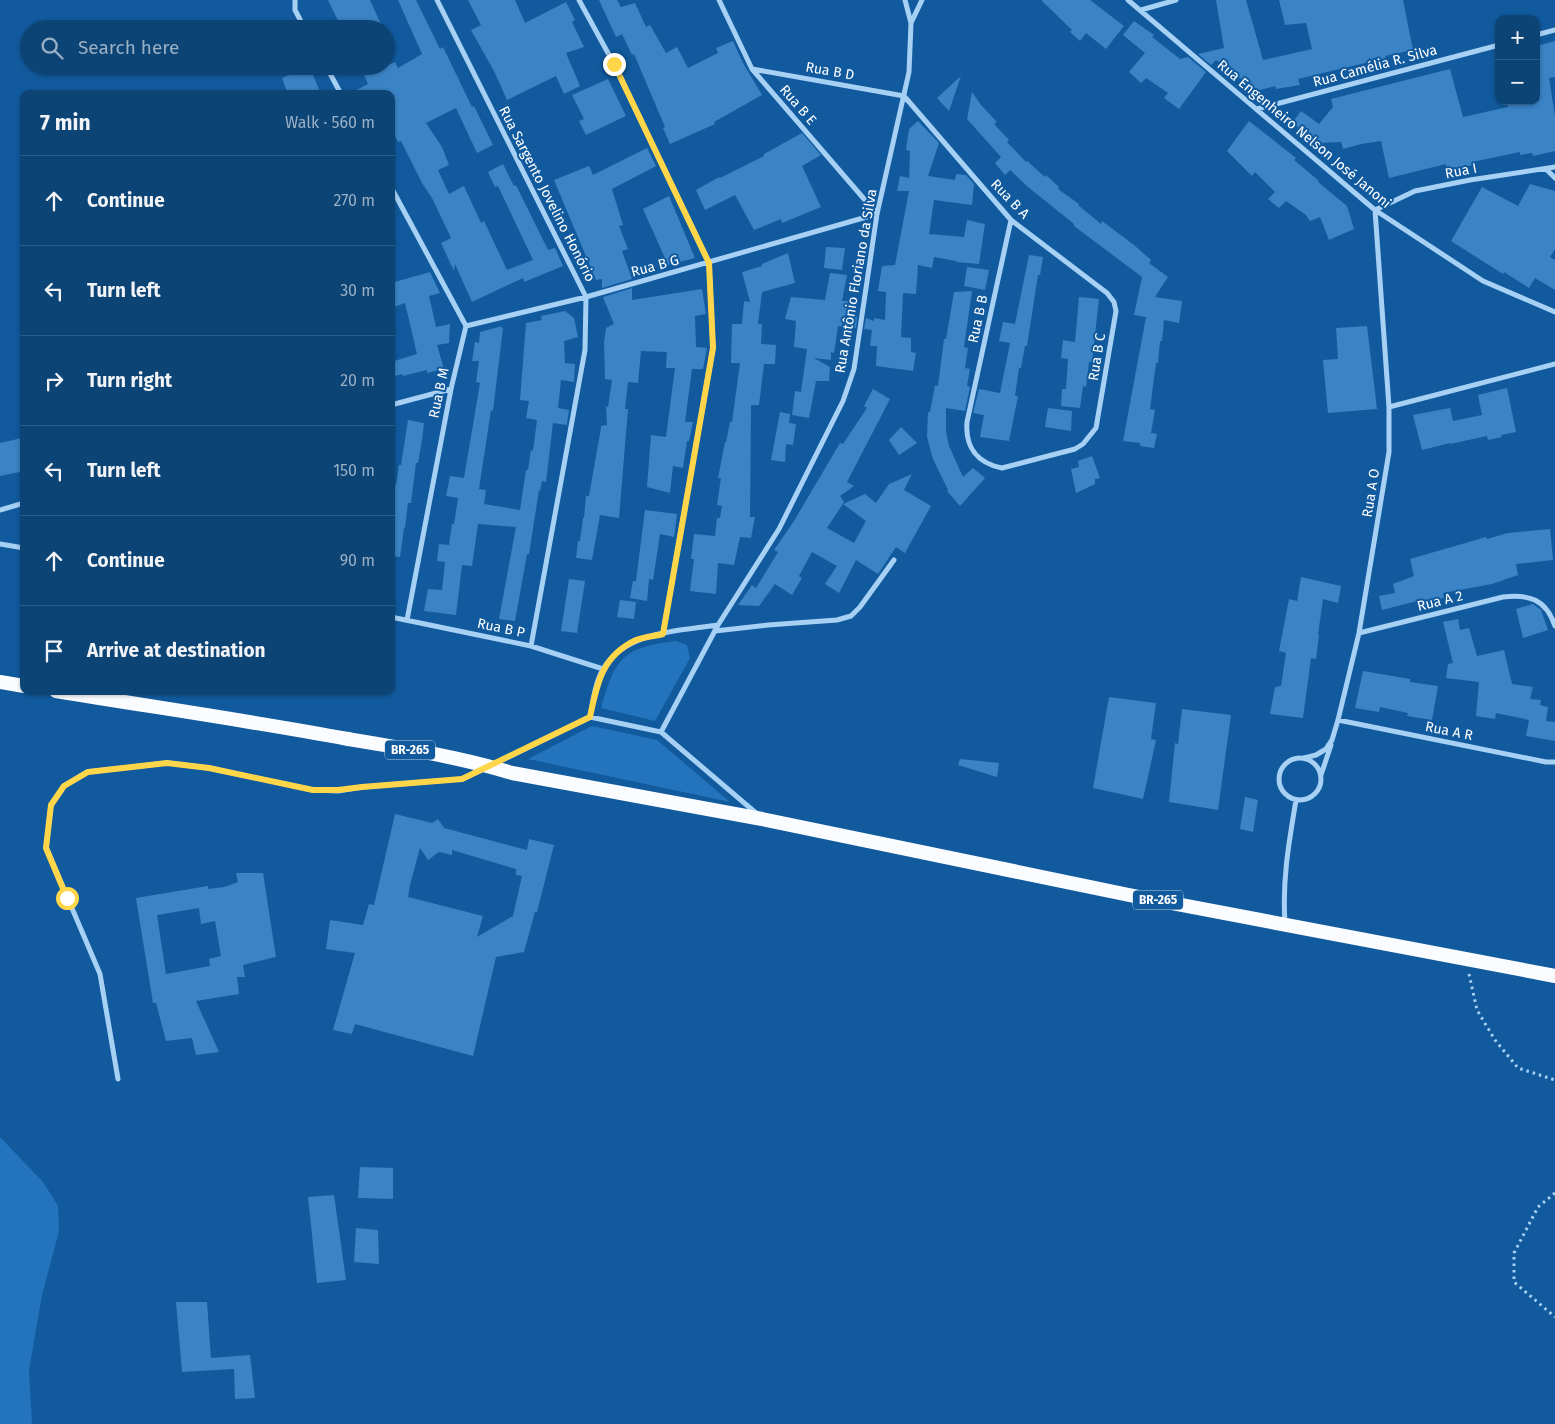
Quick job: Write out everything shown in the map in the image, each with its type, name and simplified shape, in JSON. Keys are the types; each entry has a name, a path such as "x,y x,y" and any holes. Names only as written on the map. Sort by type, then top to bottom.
{"highway":[{"path":"0,682 20,685"},
{"name":"BR-265","path":"81,695 265,724 490,766 512,773 762,819 1130,895 1555,976"}],"street":[{"path":"295,0 296,10 301,20"},
{"name":"Rua Sargento Jovelino Honório","path":"437,0 586,297 585,350 531,646"},
{"path":"579,0 614,64 709,263 713,348 663,634"},
{"name":"Rua B E","path":"719,0 752,69 877,214"},
{"name":"Rua Antônio Floriano da Silva","path":"661,732 718,624 779,530 843,401 854,369 877,214 909,72 911,23 905,0"},
{"path":"911,23 922,0"},
{"name":"Rua Engenheiro Nelson José Janoni","path":"1128,0 1374,210 1483,281 1555,312"},
{"path":"1141,10 1176,0"},
{"path":"1540,34 1555,30"},
{"name":"Rua Camélia R. Silva","path":"1257,109 1495,46"},
{"name":"Rua B D","path":"752,69 904,96"},
{"path":"331,75 339,90"},
{"name":"Rua B A","path":"904,96 1011,220 1107,293 1114,302"},
{"name":"Rua I","path":"1374,210 1415,191 1470,180 1555,167"},
{"path":"1546,169 1555,178"},
{"path":"395,195 466,326"},
{"name":"Rua A O","path":"1321,776 1338,720 1359,633 1389,452 1389,407 1374,210"},
{"name":"Rua B G","path":"466,326 586,297 877,214"},
{"name":"Rua B B","path":"1011,220 967,422 966,434 969,445 984,462 1002,468 1075,449 1090,437 1096,428 1099,416"},
{"name":"Rua B C","path":"1099,416 1116,312 1114,302"},
{"name":"Rua B M","path":"407,620 451,389 466,326"},
{"path":"1389,407 1555,364"},
{"path":"395,404 451,389"},
{"path":"0,510 20,504"},
{"path":"0,544 20,547"},
{"path":"715,631 837,620 850,616 860,607 894,560"},
{"name":"Rua A 2","path":"1359,633 1502,597 1520,596 1528,597 1545,607 1555,626"},
{"name":"Rua B P","path":"395,618 531,646 603,669"},
{"path":"590,717 596,686 603,669 618,652 638,640 718,624"},
{"path":"118,1079 100,974 46,848 51,805 64,786 88,772 167,763 209,768 313,790 338,790 462,779 590,717 661,732 762,819"},
{"name":"Rua A R","path":"1338,720 1546,762 1555,762"},
{"path":"1304,758 1313,762 1320,771 1321,776 1318,789 1314,794 1309,798 1296,800 1282,791 1278,781 1280,770 1292,758 1304,758 1321,753 1332,740"},
{"path":"1285,924 1286,855 1296,800"}],"path":[{"path":"1466,959 1477,1010 1495,1040 1518,1068 1555,1080"},
{"path":"1555,1193 1538,1207 1514,1253 1514,1282 1555,1317"}],"shaded area":[{"path":"676,641 687,645 690,658 655,721 601,708 611,677 624,658 644,647"},
{"path":"592,726 657,740 730,802 528,759"},
{"path":"0,1137 43,1182 58,1206 59,1231 42,1295 29,1370 32,1424 0,1424"}],"building":[{"path":"328,0 370,0 379,20 338,20"},
{"path":"398,0 416,0 440,49 443,47 493,145 477,153 456,108 426,123 442,147 449,165 438,170 449,194 464,186 481,223 484,221 507,270 533,260 498,186 495,187 488,172 503,164 514,186 516,185 548,250 555,248 563,266 524,282 523,278 472,302 455,264 454,271 441,243 451,238 401,141 398,142 395,136 395,90 357,90 368,84 364,75 395,75 395,62 398,68 422,54"},
{"path":"468,0 515,0 525,23 566,2 575,20 572,22 584,47 566,53 580,86 564,94 556,76 507,100 495,73 471,30 481,25"},
{"path":"599,0 617,0 621,7 635,3 646,27 650,25 666,53 677,47 688,68 718,53 716,48 733,41 743,63 762,95 714,122 715,124 670,144 663,128 665,127 634,54 632,55 622,34 616,37"},
{"path":"1041,0 1090,0 1124,26 1106,49 1086,33 1080,41 1070,32 1072,30"},
{"path":"1216,0 1246,0 1263,60 1312,49 1306,23 1285,25 1279,0 1403,0 1413,50 1298,79 1300,85 1276,89 1275,86 1257,91 1216,60 1211,65 1198,54 1224,48"},
{"path":"1134,21 1154,35 1152,37 1180,59 1188,57 1206,72 1179,109 1164,98 1168,93 1146,78 1141,83 1129,72 1145,53 1123,35"},
{"path":"1555,41 1555,77 1549,78 1555,116 1555,151 1533,156 1532,153 1520,155 1520,152 1472,162 1473,165 1447,170 1446,164 1389,178 1381,141 1343,149 1341,142 1319,143 1292,123 1301,111 1319,124 1333,107 1331,99 1450,69 1463,117 1508,107 1508,105 1540,105 1540,45"},
{"path":"289,75 313,75 319,90 286,90 282,78"},
{"path":"961,76 949,111 937,98"},
{"path":"608,79 626,116 586,135 579,121 584,119 572,95"},
{"path":"972,92 997,122 994,124 1009,140 1007,142 1026,162 1045,177 1046,175 1059,187 1058,189 1079,204 1101,224 1102,221 1134,245 1151,260 1149,263 1168,277 1155,297 1182,301 1179,323 1164,320 1162,341 1160,341 1150,409 1155,410 1151,433 1157,434 1154,448 1140,446 1140,443 1123,441 1146,317 1134,315 1142,277 1074,226 1074,224 1010,170 1005,175 995,163 1001,157 967,119"},
{"path":"918,121 939,143 928,176 955,180 956,174 966,175 974,184 972,205 934,200 929,234 964,237 967,220 985,224 979,264 956,262 934,257 932,268 918,265 916,294 903,293 901,337 911,338 911,352 916,353 913,371 876,366 877,346 870,346 872,330 864,329 866,318 874,321 874,318 885,320 886,292 878,291 882,266 895,265 909,191 897,191 900,176 909,178 910,151 906,150 909,129"},
{"path":"1249,121 1296,158 1294,160 1347,206 1354,229 1329,240 1320,217 1310,221 1306,215 1286,201 1279,208 1268,199 1275,192 1255,172 1252,176 1227,151"},
{"path":"802,133 821,155 802,166 821,207 782,223 781,219 754,230 735,195 705,210 696,190 764,156 764,154"},
{"path":"647,148 656,166 612,189 623,225 619,226 628,249 622,251 632,279 602,288 602,279 596,280 554,180 589,166 593,175"},
{"path":"1530,184 1555,191 1555,249 1550,257 1555,260 1555,290 1535,278 1529,288 1451,241 1482,187 1518,206"},
{"path":"669,196 695,258 668,265 643,209"},
{"path":"826,247 845,248 842,270 824,268"},
{"path":"788,253 795,283 762,292 758,324 762,324 761,344 776,345 775,364 764,364 759,405 751,405 750,517 755,517 751,538 740,537 734,565 718,563 716,594 690,591 694,559 691,559 694,534 715,536 717,518 720,518 722,506 717,505 721,478 718,478 730,422 732,422 740,363 731,363 732,324 742,324 744,301 750,302 742,272 762,266 762,264"},
{"path":"1029,255 1043,257 1040,275 1038,275 1027,346 1025,346 1021,368 1019,368 1015,396 1018,396 1009,441 980,437 984,415 973,413 979,389 1000,393 1010,343 999,341 1003,322 1015,324"},
{"path":"967,267 989,270 985,290 964,286"},
{"path":"430,272 440,293 429,296 436,327 450,324 449,343 437,345 444,369 427,373 427,370 403,376 402,374 395,376 395,361 417,354 405,303 395,307 395,282"},
{"path":"830,273 847,275 842,301 848,301 848,313 857,316 856,328 838,326 834,353 831,352 831,360 814,358 830,367 829,381 816,381 809,418 792,415 795,391 801,392 807,349 794,347 796,321 785,319 791,297 825,300"},
{"path":"632,288 632,300 702,289 706,314 695,316 696,347 707,348 703,369 692,369 685,422 693,422 689,441 687,441 683,468 673,466 670,493 647,487 651,435 666,437 675,368 666,368 667,352 641,351 638,383 628,382 625,409 628,409 619,518 600,515 592,560 576,558 584,518 586,496 589,496 601,426 607,425 606,406 608,407 612,380 605,379 604,343 606,328 614,324 603,297"},
{"path":"972,291 964,347 968,348 965,368 970,369 967,386 970,387 965,411 946,408 946,432 949,446 963,477 973,468 985,478 960,506 947,491 933,459 927,437 928,412 930,412 935,385 938,386 944,339 946,339 954,292"},
{"path":"1079,297 1099,299 1092,362 1089,362 1086,387 1083,386 1080,408 1061,406 1062,389 1066,389 1068,359 1061,358 1063,340 1075,342"},
{"path":"565,311 574,318 578,337 564,341 565,363 575,364 574,382 561,380 558,408 569,410 567,425 553,423 546,482 542,481 539,490 529,554 527,554 515,621 499,619 516,527 478,524 472,566 462,565 456,615 424,611 428,589 442,590 445,562 437,561 439,544 449,545 458,498 446,496 450,476 464,478 480,383 476,382 479,361 472,361 475,342 479,343 480,332 502,326 493,411 491,410 479,489 486,490 484,504 520,510 526,470 528,470 531,450 533,451 537,420 526,418 529,401 520,400 526,323 542,320 541,316"},
{"path":"1367,326 1377,409 1328,413 1323,360 1338,359 1336,328"},
{"path":"1507,388 1516,432 1488,440 1487,436 1422,450 1413,415 1450,408 1453,421 1482,415 1478,395"},
{"path":"873,389 890,399 847,482 854,486 840,496 844,502 827,528 854,543 866,521 843,504 865,494 876,503 889,484 912,474 904,490 931,506 905,553 896,547 878,574 856,560 839,593 825,584 837,566 812,552 799,576 802,578 792,595 775,584 759,606 738,605 752,585 756,588 778,552 774,550 794,521 840,443 843,444 867,408 864,406"},
{"path":"1048,408 1072,411 1071,431 1045,427"},
{"path":"780,412 790,414 789,423 796,424 793,445 786,444 785,462 771,460"},
{"path":"408,420 424,423 411,503 408,503 400,557 395,556 395,485 399,465 401,465"},
{"path":"901,427 917,443 899,455 889,440"},
{"path":"20,438 20,472 0,476 0,443"},
{"path":"1092,456 1100,478 1095,479 1095,484 1076,493 1071,469 1079,467 1078,461"},
{"path":"645,510 677,514 674,537 660,534 653,580 649,579 647,601 630,598 633,581 636,581"},
{"path":"1550,529 1553,560 1516,564 1518,575 1492,584 1443,593 1444,598 1421,604 1421,600 1382,610 1379,596 1395,593 1393,584 1414,576 1410,559 1486,537 1487,539 1508,533"},
{"path":"1301,577 1341,586 1338,603 1323,599 1316,659 1311,658 1303,718 1270,714 1275,687 1281,686 1286,653 1279,651 1289,599 1297,601"},
{"path":"569,579 585,581 577,633 561,631"},
{"path":"620,600 636,602 634,619 617,617"},
{"path":"1533,604 1541,610 1548,630 1523,638 1516,609"},
{"path":"1458,619 1460,630 1469,628 1477,656 1504,650 1512,684 1533,687 1530,699 1541,700 1540,705 1548,707 1546,721 1555,722 1555,741 1526,736 1529,720 1496,713 1495,719 1476,716 1479,682 1446,678 1448,664 1453,663 1443,622"},
{"path":"1363,671 1410,679 1410,682 1438,686 1432,720 1407,716 1408,713 1380,707 1379,712 1355,708"},
{"path":"1109,697 1156,703 1151,739 1156,740 1143,799 1093,788"},
{"path":"1182,709 1231,715 1218,810 1169,802 1175,743 1178,744"},
{"path":"960,759 999,763 997,777 958,765"},
{"path":"1245,797 1258,800 1253,832 1240,829"},
{"path":"395,814 432,823 438,819 444,828 527,850 529,839 554,845 537,912 535,912 524,952 496,957 473,1056 355,1024 352,1034 333,1030 355,953 326,949 330,920 363,925 369,904 374,905","holes":["420,848 428,860 439,852 452,855 452,850 516,869 516,875 522,876 513,916 477,937 483,916 408,897"]},
{"path":"236,873 263,873 276,957 243,965 245,977 237,977 239,994 196,1001 219,1052 196,1055 192,1038 166,1041 156,1003 153,1003 136,898 208,886 208,889 224,887 238,882","holes":["199,908 201,924 215,921 221,956 209,959 210,966 166,974 157,915"]},
{"path":"360,1167 393,1168 393,1199 358,1198"},
{"path":"334,1195 346,1280 317,1283 308,1197"},
{"path":"356,1228 378,1230 379,1264 354,1262"},
{"path":"176,1302 207,1302 211,1358 250,1355 255,1398 235,1399 234,1369 182,1372"}],"route":[{"path":"67,898 46,848 51,805 64,786 88,772 167,763 209,768 313,790 338,790 462,779 590,717 596,686 603,669 618,652 638,640 663,634 713,348 709,263 614,64"}]}
